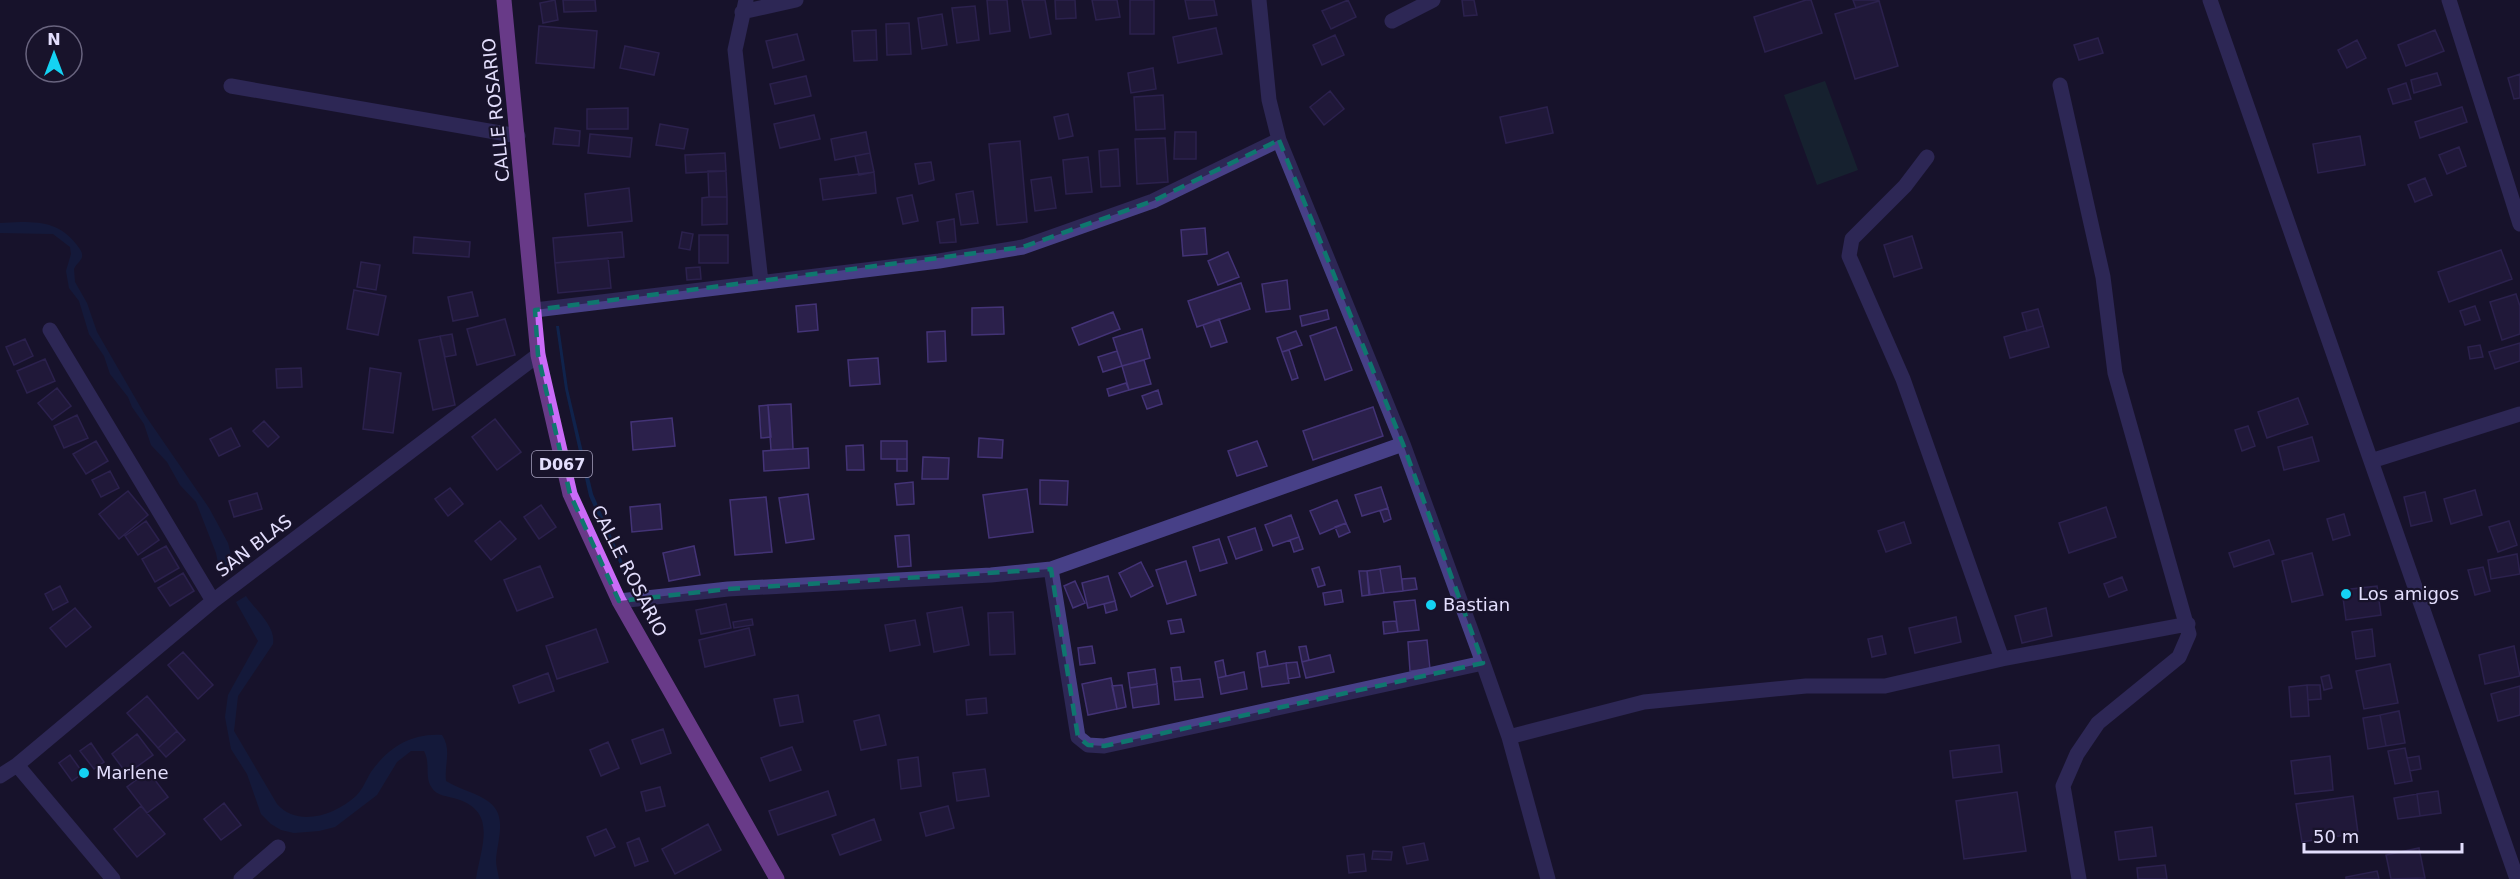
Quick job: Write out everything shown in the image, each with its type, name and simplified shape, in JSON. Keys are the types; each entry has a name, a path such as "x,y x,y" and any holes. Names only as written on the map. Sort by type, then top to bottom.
{"main road":[{"name":"CALLE ROSARIO","path":"504,0 538,355 570,494 619,601 777,879"}],"street":[{"path":"761,282 735,50 744,6 796,0"},
{"path":"1259,0 1269,100 1279,140 1403,444 1483,663 1509,737 1548,879"},
{"path":"1392,21 1433,0"},
{"path":"2210,0 2517,879"},
{"path":"2449,0 2520,224"},
{"path":"2060,85 2103,277 2115,373 2188,624 2188,634 2179,657 2098,723 2077,754 2063,786 2079,879"},
{"path":"231,86 518,136"},
{"path":"535,310 939,261 1023,247 1153,201 1279,140"},
{"path":"1927,157 1905,186 1852,239 1849,256 1903,379 2002,658"},
{"path":"50,330 213,601"},
{"name":"SAN BLAS","path":"0,776 17,765 213,601 538,355"},
{"path":"2371,461 2520,414"},
{"path":"619,601 728,589 991,575 1051,569 1403,444"},
{"path":"1051,569 1078,737 1088,745 1104,746 1483,663"},
{"path":"1509,737 1644,702 1796,687 1885,686 2002,658 2188,624"},
{"path":"17,765 113,879"},
{"path":"241,879 278,847"}],"highlighted area":[{"path":"1279,140 1403,444 1483,663 1104,746 1088,745 1078,737 1051,569 728,589 619,601 570,494 538,355 535,310 1023,247 1153,201"}],"green space":[{"path":"1825,81 1858,170 1817,185 1784,95"}],"water":[{"path":"0,223 45,224 58,229 70,238 82,253 74,269 75,282 87,303 97,332 145,415 209,508 228,543 233,563 225,575 220,573 216,553 196,502 180,485 167,462 151,445 144,424 128,397 110,374 104,356 89,334 79,301 69,288 66,271 71,254 70,247 53,234 0,233"},
{"path":"556,326 559,326 568,389 593,494 631,581 628,582 589,496 565,389"},
{"path":"246,596 268,625 273,644 238,696 234,731 277,804 295,816 306,817 338,809 356,796 378,763 393,749 420,737 442,735 447,746 446,781 485,799 498,814 500,829 496,860 499,879 476,879 483,844 483,822 470,805 434,791 428,779 424,751 411,751 397,762 377,795 335,827 294,833 281,830 261,814 247,774 231,749 225,717 228,695 258,641 236,602"}],"building":[{"path":"555,0 558,20 543,23 540,3"},
{"path":"563,0 595,0 596,11 564,12"},
{"path":"987,0 1007,0 1010,31 990,34"},
{"path":"1022,0 1045,0 1051,34 1030,38"},
{"path":"1055,0 1075,0 1076,18 1056,19"},
{"path":"1092,0 1117,0 1120,17 1096,20"},
{"path":"1130,0 1154,0 1154,34 1130,34"},
{"path":"1185,0 1214,0 1217,15 1189,19"},
{"path":"1348,0 1356,17 1331,29 1322,11"},
{"path":"1462,0 1474,0 1477,15 1464,16"},
{"path":"1811,0 1822,33 1765,52 1754,17"},
{"path":"1853,0 1878,0 1879,1 1856,8"},
{"path":"1879,1 1898,66 1855,79 1835,14"},
{"path":"975,6 979,40 957,43 952,8"},
{"path":"942,14 947,45 922,49 918,18"},
{"path":"909,23 911,54 887,55 886,24"},
{"path":"539,26 597,31 594,68 536,63"},
{"path":"1216,28 1222,54 1178,63 1173,37"},
{"path":"876,30 877,60 854,61 852,31"},
{"path":"2435,30 2444,51 2406,66 2398,45"},
{"path":"797,34 804,60 773,68 766,41"},
{"path":"1335,35 1344,55 1322,65 1313,45"},
{"path":"2098,38 2103,53 2079,60 2074,45"},
{"path":"2357,40 2366,58 2347,68 2338,50"},
{"path":"625,46 659,53 654,75 620,68"},
{"path":"1153,68 1156,89 1131,93 1128,73"},
{"path":"2437,73 2441,85 2414,93 2411,80"},
{"path":"2520,74 2520,98 2514,99 2508,78"},
{"path":"806,76 811,96 775,104 770,84"},
{"path":"2406,83 2411,99 2393,104 2388,89"},
{"path":"1330,91 1344,109 1324,125 1310,107"},
{"path":"1163,95 1165,129 1136,130 1134,97"},
{"path":"1547,107 1553,133 1506,143 1500,117"},
{"path":"2462,107 2467,122 2420,138 2415,122"},
{"path":"628,108 628,129 587,129 587,109"},
{"path":"1068,114 1073,136 1059,139 1054,117"},
{"path":"814,115 820,139 780,148 774,124"},
{"path":"660,124 688,129 684,149 656,145"},
{"path":"555,128 580,131 579,146 553,144"},
{"path":"866,132 870,153 835,160 831,139"},
{"path":"1175,132 1196,132 1196,159 1174,159"},
{"path":"590,134 632,138 630,157 588,153"},
{"path":"2360,136 2365,165 2318,173 2313,144"},
{"path":"1165,138 1168,182 1137,184 1135,139"},
{"path":"1020,141 1027,222 997,225 989,144"},
{"path":"2459,147 2466,166 2447,174 2439,155"},
{"path":"1118,149 1120,186 1101,187 1099,151"},
{"path":"725,153 726,171 686,173 685,155"},
{"path":"870,153 874,172 859,175 855,156"},
{"path":"1088,157 1092,192 1066,194 1063,160"},
{"path":"931,162 934,180 919,184 915,164"},
{"path":"708,171 726,171 727,197 709,197"},
{"path":"874,172 876,193 823,200 820,179"},
{"path":"1051,177 1056,208 1035,211 1031,180"},
{"path":"2425,178 2432,195 2415,202 2408,185"},
{"path":"629,188 632,221 588,226 585,194"},
{"path":"973,191 978,223 961,225 956,194"},
{"path":"912,195 918,221 903,224 897,198"},
{"path":"727,197 727,224 702,225 702,198"},
{"path":"954,219 956,242 940,243 937,222"},
{"path":"1205,228 1207,254 1183,256 1181,230"},
{"path":"622,232 624,257 555,263 553,238"},
{"path":"682,232 693,234 690,250 679,248"},
{"path":"699,235 728,235 728,263 699,263"},
{"path":"1912,236 1922,268 1894,277 1884,245"},
{"path":"414,237 470,242 469,257 413,253"},
{"path":"2501,250 2512,279 2449,302 2438,272"},
{"path":"1228,252 1239,277 1218,285 1208,261"},
{"path":"608,258 611,288 558,293 555,263"},
{"path":"361,262 380,265 376,290 357,287"},
{"path":"700,267 701,279 687,280 686,268"},
{"path":"1287,280 1290,309 1266,312 1262,284"},
{"path":"1241,283 1250,309 1197,327 1188,301"},
{"path":"354,290 386,296 378,335 347,329"},
{"path":"472,292 478,316 453,321 448,297"},
{"path":"2516,294 2520,306 2520,334 2502,340 2490,302"},
{"path":"816,304 818,330 798,332 796,306"},
{"path":"2475,306 2480,320 2465,325 2460,311"},
{"path":"1003,307 1004,334 972,335 972,308"},
{"path":"2038,309 2043,326 2027,331 2022,313"},
{"path":"1327,310 1329,319 1302,326 1300,316"},
{"path":"1113,312 1120,329 1079,345 1072,328"},
{"path":"505,319 515,355 477,365 467,329"},
{"path":"1219,319 1227,342 1211,347 1203,325"},
{"path":"2043,326 2049,347 2010,358 2004,337"},
{"path":"1336,327 1352,370 1325,380 1310,336"},
{"path":"1142,329 1150,358 1122,366 1113,338"},
{"path":"945,331 946,361 928,362 927,332"},
{"path":"1296,331 1302,345 1282,352 1277,338"},
{"path":"452,334 456,355 445,357 440,336"},
{"path":"440,336 455,405 433,410 419,340"},
{"path":"25,339 33,356 14,365 6,347"},
{"path":"2520,343 2520,361 2495,369 2489,352"},
{"path":"2480,345 2483,357 2470,359 2468,347"},
{"path":"1289,350 1298,378 1292,380 1282,352"},
{"path":"1117,351 1122,366 1103,372 1098,357"},
{"path":"878,358 880,384 850,386 848,360"},
{"path":"45,359 55,381 27,393 17,371"},
{"path":"1144,360 1151,384 1129,390 1122,366"},
{"path":"301,368 302,387 277,388 276,369"},
{"path":"370,368 401,373 393,433 363,429"},
{"path":"1126,383 1129,390 1109,396 1107,389"},
{"path":"57,388 71,406 52,420 38,403"},
{"path":"1158,390 1162,404 1147,409 1142,396"},
{"path":"2298,398 2308,424 2267,438 2258,412"},
{"path":"791,404 793,449 771,450 768,405"},
{"path":"768,405 771,437 761,438 759,406"},
{"path":"1373,407 1383,436 1313,460 1303,431"},
{"path":"77,415 88,438 64,448 54,426"},
{"path":"672,418 675,446 633,450 631,422"},
{"path":"495,419 521,452 497,470 472,437"},
{"path":"264,421 279,437 268,447 253,431"},
{"path":"2248,426 2255,446 2242,451 2235,430"},
{"path":"231,428 240,446 219,456 210,439"},
{"path":"2312,437 2319,461 2284,470 2278,447"},
{"path":"979,438 1003,440 1002,458 978,457"},
{"path":"96,441 108,461 86,474 73,454"},
{"path":"881,441 907,441 907,459 881,459"},
{"path":"1257,441 1267,466 1237,476 1228,451"},
{"path":"863,445 864,470 847,470 846,446"},
{"path":"808,448 809,468 764,471 763,451"},
{"path":"923,457 949,458 948,479 922,479"},
{"path":"897,459 907,459 907,471 897,471"},
{"path":"110,471 119,488 101,497 92,480"},
{"path":"1040,480 1068,481 1067,505 1040,504"},
{"path":"913,482 914,504 897,505 895,484"},
{"path":"1381,487 1388,508 1362,516 1355,495"},
{"path":"450,488 463,504 448,516 435,499"},
{"path":"1027,489 1033,532 989,538 983,495"},
{"path":"2475,490 2482,515 2451,524 2444,499"},
{"path":"128,491 148,515 119,539 99,514"},
{"path":"2425,492 2432,521 2411,526 2404,497"},
{"path":"257,493 262,509 234,517 229,501"},
{"path":"808,494 814,539 786,543 779,498"},
{"path":"766,497 772,552 735,555 730,500"},
{"path":"1337,500 1346,523 1320,534 1310,511"},
{"path":"660,504 662,529 632,532 630,507"},
{"path":"541,505 556,527 539,539 524,517"},
{"path":"2106,507 2116,537 2069,553 2059,523"},
{"path":"1388,508 1391,519 1384,522 1380,511"},
{"path":"2344,514 2350,535 2333,540 2327,519"},
{"path":"1291,515 1299,537 1273,546 1265,525"},
{"path":"146,521 159,540 138,555 125,536"},
{"path":"500,521 516,539 491,560 475,541"},
{"path":"2509,521 2517,545 2498,552 2489,527"},
{"path":"1904,522 1911,543 1886,552 1878,531"},
{"path":"1346,523 1350,532 1339,537 1335,527"},
{"path":"1255,528 1262,550 1236,559 1228,537"},
{"path":"909,535 911,566 898,567 895,536"},
{"path":"1299,537 1303,549 1294,552 1290,540"},
{"path":"1219,539 1227,563 1200,571 1193,547"},
{"path":"2269,540 2274,554 2234,567 2229,553"},
{"path":"166,546 179,568 155,582 142,559"},
{"path":"694,546 700,575 669,581 663,553"},
{"path":"2312,553 2323,595 2292,602 2282,561"},
{"path":"2517,554 2520,574 2491,579 2488,560"},
{"path":"1186,561 1196,595 1167,604 1156,570"},
{"path":"1141,562 1153,586 1131,597 1119,573"},
{"path":"540,566 553,597 517,611 504,580"},
{"path":"1400,566 1403,591 1384,593 1380,569"},
{"path":"1319,567 1325,585 1318,587 1312,569"},
{"path":"2483,567 2490,591 2475,595 2468,570"},
{"path":"1380,569 1384,593 1370,595 1367,571"},
{"path":"1359,571 1367,571 1369,595 1362,596"},
{"path":"183,573 194,591 170,606 158,588"},
{"path":"1108,576 1115,601 1088,608 1082,583"},
{"path":"2122,577 2127,590 2109,597 2104,584"},
{"path":"1415,578 1417,589 1403,591 1402,579"},
{"path":"1075,581 1085,603 1073,608 1064,586"},
{"path":"60,586 68,602 53,610 45,594"},
{"path":"2377,586 2381,615 2346,620 2342,590"},
{"path":"1341,590 1343,602 1325,605 1323,593"},
{"path":"1415,600 1419,630 1398,632 1394,602"},
{"path":"1115,601 1117,610 1106,613 1104,604"},
{"path":"726,604 731,628 701,634 696,610"},
{"path":"962,607 969,645 934,652 927,613"},
{"path":"75,608 91,627 66,647 50,628"},
{"path":"2046,608 2052,636 2022,643 2015,616"},
{"path":"1013,612 1015,654 990,655 988,613"},
{"path":"1956,617 1961,642 1915,653 1909,628"},
{"path":"752,619 753,625 734,628 733,622"},
{"path":"1181,619 1184,632 1171,634 1168,621"},
{"path":"915,620 920,645 890,651 885,625"},
{"path":"1396,621 1398,632 1384,634 1383,622"},
{"path":"749,628 755,655 705,667 699,640"},
{"path":"596,629 608,662 557,679 546,646"},
{"path":"2372,629 2375,656 2356,659 2352,632"},
{"path":"1882,636 1886,654 1872,657 1868,639"},
{"path":"1427,640 1430,669 1410,671 1408,642"},
{"path":"1092,646 1095,663 1080,665 1078,648"},
{"path":"1306,646 1309,660 1302,662 1299,647"},
{"path":"2514,646 2520,676 2485,684 2479,655"},
{"path":"1265,651 1268,666 1259,668 1257,653"},
{"path":"183,652 213,685 198,699 168,665"},
{"path":"1330,655 1334,672 1306,678 1302,662"},
{"path":"1223,660 1226,676 1218,678 1215,662"},
{"path":"1297,662 1300,677 1288,679 1286,663"},
{"path":"1286,663 1289,683 1262,687 1259,668"},
{"path":"2390,664 2398,703 2364,709 2356,671"},
{"path":"1180,667 1182,681 1173,682 1171,668"},
{"path":"1155,669 1157,684 1130,688 1128,673"},
{"path":"1244,672 1247,689 1221,694 1218,678"},
{"path":"548,673 554,691 519,703 513,686"},
{"path":"2329,675 2332,688 2324,690 2321,677"},
{"path":"1111,678 1117,709 1088,715 1082,684"},
{"path":"1200,679 1203,697 1175,700 1173,682"},
{"path":"1157,684 1159,704 1133,708 1130,688"},
{"path":"1122,685 1126,707 1117,709 1112,686"},
{"path":"2307,685 2320,685 2321,699 2308,700"},
{"path":"2307,685 2309,716 2291,717 2289,687"},
{"path":"2520,686 2520,715 2498,721 2491,694"},
{"path":"798,695 803,722 780,726 774,699"},
{"path":"147,696 177,731 158,748 127,713"},
{"path":"986,698 987,713 967,715 966,700"},
{"path":"2399,711 2405,743 2386,746 2380,715"},
{"path":"879,715 886,745 861,750 854,721"},
{"path":"2380,715 2386,746 2368,749 2363,718"},
{"path":"663,729 671,753 641,764 632,740"},
{"path":"177,731 185,740 166,757 158,748"},
{"path":"137,734 153,755 127,774 112,754"},
{"path":"608,742 619,768 601,776 590,750"},
{"path":"91,743 104,762 94,769 80,751"},
{"path":"1999,745 2002,772 1953,778 1950,751"},
{"path":"792,747 801,770 770,781 761,758"},
{"path":"2405,748 2412,781 2395,784 2388,751"},
{"path":"70,755 83,773 72,781 59,763"},
{"path":"2330,756 2333,790 2295,794 2291,761"},
{"path":"2419,756 2421,769 2410,771 2407,758"},
{"path":"918,757 921,786 901,789 898,760"},
{"path":"985,769 989,796 957,801 953,773"},
{"path":"148,771 168,797 147,813 127,787"},
{"path":"660,787 665,806 646,811 641,792"},
{"path":"828,791 836,815 778,835 769,811"},
{"path":"2438,791 2441,813 2420,816 2417,794"},
{"path":"2017,792 2026,851 1964,859 1956,801"},
{"path":"2417,794 2420,816 2398,819 2394,798"},
{"path":"2353,796 2358,833 2302,842 2296,804"},
{"path":"224,803 241,825 221,840 204,819"},
{"path":"141,806 165,834 137,857 114,829"},
{"path":"948,806 954,828 926,836 920,813"},
{"path":"874,819 881,840 840,855 832,835"},
{"path":"708,824 721,850 675,874 662,849"},
{"path":"2152,827 2156,856 2119,860 2115,832"},
{"path":"606,829 615,847 595,856 587,837"},
{"path":"639,838 648,861 635,866 627,843"},
{"path":"1424,843 1428,860 1407,864 1403,847"},
{"path":"2419,848 2425,878 2391,879 2386,855"},
{"path":"1373,851 1392,852 1391,860 1372,859"},
{"path":"1364,854 1366,871 1349,873 1347,856"},
{"path":"2165,865 2167,879 2138,879 2137,868"},
{"path":"2377,871 2379,879 2346,879 2346,877"}],"place":[{"name":"Los amigos","path":"2346,594"},
{"name":"Bastian","path":"1431,605"},
{"name":"Marlene","path":"84,773"}]}
